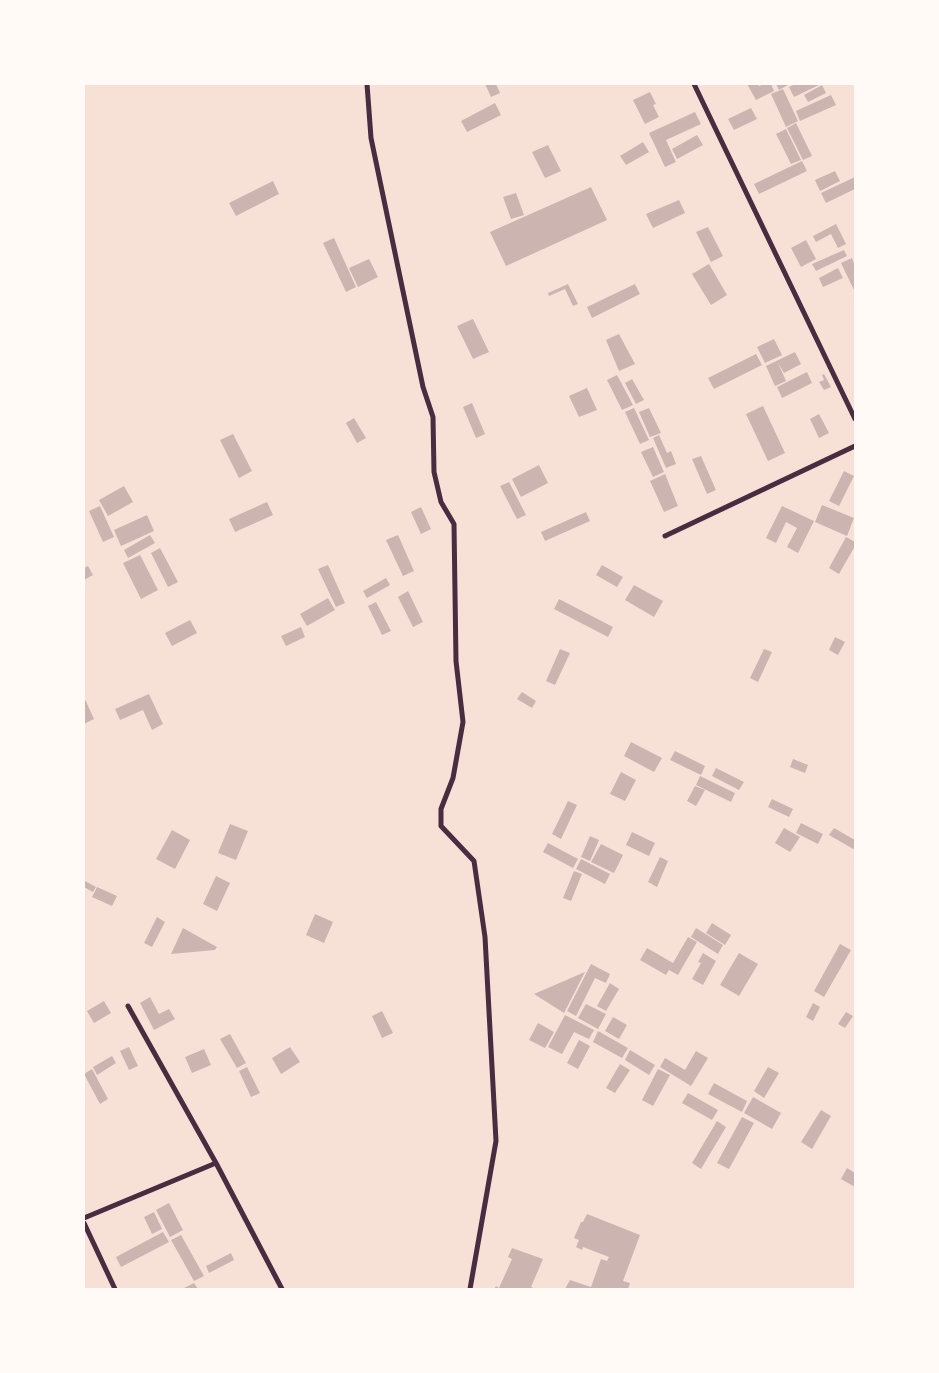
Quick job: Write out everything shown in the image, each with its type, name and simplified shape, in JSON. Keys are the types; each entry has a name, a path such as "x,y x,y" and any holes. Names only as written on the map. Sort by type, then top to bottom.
{"street":[{"path":"367,84 371,138 422,386 432,417 434,472 441,502 454,524 456,661 463,722 453,778 440,809 441,826 474,862 485,937 496,1141 470,1289"},
{"path":"694,84 855,420"},
{"path":"665,536 855,446"},
{"path":"128,1006 216,1162 282,1289"},
{"path":"84,1218 216,1162"},
{"path":"84,1223 116,1289"}],"building":[{"path":"485,84 496,84 500,93 491,97"},
{"path":"747,84 758,84 759,86 771,84 774,91 756,100"},
{"path":"776,84 787,84 788,85 779,90"},
{"path":"795,84 821,84 794,97 789,87"},
{"path":"822,85 826,93 808,102 804,95"},
{"path":"783,89 798,121 786,127 771,94"},
{"path":"650,92 656,104 653,105 659,117 645,124 633,100"},
{"path":"831,95 836,105 800,121 796,111"},
{"path":"495,103 501,115 467,132 461,121"},
{"path":"751,108 757,119 734,130 728,119"},
{"path":"695,112 701,124 666,140 676,162 665,167 649,133"},
{"path":"796,123 812,156 803,160 787,128"},
{"path":"786,129 801,160 791,164 776,134"},
{"path":"697,135 703,145 677,159 672,149"},
{"path":"643,142 649,152 626,165 620,156"},
{"path":"548,145 561,171 545,178 532,152"},
{"path":"802,161 807,171 759,194 754,184"},
{"path":"835,171 840,181 820,191 815,180"},
{"path":"855,177 855,189 826,203 821,193"},
{"path":"273,181 279,194 236,216 229,203"},
{"path":"591,187 607,220 506,266 490,232"},
{"path":"516,193 524,215 511,219 503,197"},
{"path":"679,200 685,213 653,228 646,214"},
{"path":"836,224 846,244 838,248 831,234 816,242 813,236"},
{"path":"708,227 723,256 711,262 696,232"},
{"path":"334,238 356,287 346,292 323,243"},
{"path":"806,240 816,259 801,267 791,248"},
{"path":"844,250 847,256 816,271 812,264"},
{"path":"852,258 855,266 854,290 841,263"},
{"path":"369,259 378,277 358,287 349,268"},
{"path":"709,264 727,295 711,305 692,274"},
{"path":"838,268 843,278 823,287 819,278"},
{"path":"568,284 578,304 573,306 565,289 549,296 548,293"},
{"path":"635,284 640,294 592,318 587,307"},
{"path":"473,319 489,352 473,359 457,326"},
{"path":"619,334 635,364 619,371 606,340"},
{"path":"774,339 782,355 765,363 757,347"},
{"path":"795,352 801,364 784,373 778,363 786,381 775,386 766,366"},
{"path":"756,354 762,365 714,389 708,378"},
{"path":"807,372 812,383 782,398 777,387"},
{"path":"824,374 831,387 824,390 819,382 824,380 822,375"},
{"path":"617,375 633,405 622,410 607,380"},
{"path":"632,379 644,400 636,404 625,383"},
{"path":"587,388 597,410 579,417 569,396"},
{"path":"472,403 485,434 476,438 463,407"},
{"path":"763,406 785,453 768,461 746,414"},
{"path":"634,408 649,440 640,444 625,412"},
{"path":"649,408 661,433 650,437 639,412"},
{"path":"819,414 829,433 819,438 810,419"},
{"path":"354,418 366,438 357,443 346,423"},
{"path":"233,434 252,471 239,478 220,440"},
{"path":"659,435 667,453 671,451 676,464 666,468 653,438"},
{"path":"653,447 664,472 653,477 641,452"},
{"path":"701,456 716,490 707,494 692,459"},
{"path":"539,465 548,483 521,497 512,479"},
{"path":"844,471 854,476 839,506 829,501"},
{"path":"665,474 678,506 664,512 650,481"},
{"path":"509,482 526,515 517,519 500,486"},
{"path":"124,486 133,502 108,516 99,500"},
{"path":"267,502 273,515 235,532 229,519"},
{"path":"822,505 854,518 847,536 815,522"},
{"path":"100,506 114,537 103,542 89,511"},
{"path":"782,506 814,521 798,553 787,547 797,528 786,522 776,543 766,538"},
{"path":"421,507 431,529 421,534 411,512"},
{"path":"586,512 590,521 545,541 541,532"},
{"path":"147,515 154,531 121,546 114,530"},
{"path":"150,535 155,543 128,558 124,550"},
{"path":"398,535 414,571 403,576 386,540"},
{"path":"846,537 855,542 855,546 839,574 829,568"},
{"path":"160,548 178,582 168,587 151,553"},
{"path":"140,555 158,590 141,599 123,563"},
{"path":"328,565 345,603 336,607 318,569"},
{"path":"602,565 623,577 617,587 596,575"},
{"path":"88,566 93,575 84,580 84,568"},
{"path":"386,578 390,585 367,598 363,591"},
{"path":"634,585 663,601 654,617 625,600"},
{"path":"408,591 423,622 413,627 398,597"},
{"path":"328,598 335,610 307,626 300,614"},
{"path":"559,599 613,627 608,637 554,609"},
{"path":"376,602 391,631 382,635 368,606"},
{"path":"190,620 197,633 172,646 165,633"},
{"path":"301,627 305,637 286,646 281,636"},
{"path":"835,637 845,642 838,655 829,650"},
{"path":"560,649 570,653 555,685 546,681"},
{"path":"764,649 772,652 758,682 750,678"},
{"path":"522,692 536,701 532,708 517,699"},
{"path":"149,694 163,724 152,730 143,710 120,720 115,709"},
{"path":"84,697 94,719 84,724"},
{"path":"631,742 662,758 654,772 624,756"},
{"path":"675,751 705,766 701,775 670,760"},
{"path":"793,759 808,765 805,773 790,767"},
{"path":"716,768 744,782 739,790 712,776"},
{"path":"621,772 636,780 625,801 610,794"},
{"path":"700,776 735,793 731,802 696,785"},
{"path":"695,786 705,790 696,806 687,801"},
{"path":"772,799 793,809 789,817 768,807"},
{"path":"568,801 577,805 561,839 552,834"},
{"path":"801,823 823,834 818,844 796,833"},
{"path":"230,824 248,831 236,860 218,853"},
{"path":"784,828 800,837 790,852 775,843"},
{"path":"834,828 855,840 855,850 829,835"},
{"path":"172,830 190,840 175,869 156,859"},
{"path":"632,832 655,843 649,856 626,845"},
{"path":"590,836 599,840 590,861 581,857"},
{"path":"548,843 578,859 573,868 543,852"},
{"path":"601,844 623,855 614,873 591,862"},
{"path":"660,857 668,861 657,887 648,882"},
{"path":"581,859 610,874 605,884 576,869"},
{"path":"574,871 582,874 571,901 563,898"},
{"path":"216,876 230,883 217,911 203,904"},
{"path":"85,881 96,887 93,892 84,887"},
{"path":"97,887 117,896 112,906 92,897"},
{"path":"315,914 333,922 324,943 306,935"},
{"path":"157,917 165,922 152,947 144,943"},
{"path":"712,923 731,935 725,945 706,933"},
{"path":"183,928 217,947 215,950 171,954"},
{"path":"696,928 723,945 718,954 691,937"},
{"path":"688,937 697,942 678,975 669,970"},
{"path":"840,944 851,950 824,997 814,991"},
{"path":"647,948 673,963 666,975 640,960"},
{"path":"703,953 716,961 703,985 692,979 701,963 698,962"},
{"path":"739,953 758,964 739,996 720,985"},
{"path":"591,964 610,974 606,983 595,978 576,1016 567,1011"},
{"path":"585,972 564,1013 534,994"},
{"path":"610,983 619,989 606,1011 597,1006"},
{"path":"150,997 159,1014 169,1009 175,1019 154,1030 140,1003"},
{"path":"104,1001 111,1013 94,1023 87,1011"},
{"path":"813,1003 820,1007 813,1021 806,1017"},
{"path":"586,1004 606,1014 598,1029 578,1018"},
{"path":"382,1011 393,1033 382,1038 372,1016"},
{"path":"846,1012 853,1016 845,1028 838,1024"},
{"path":"565,1015 594,1030 589,1039 574,1032 562,1054 548,1047"},
{"path":"613,1017 627,1025 619,1039 605,1031"},
{"path":"538,1023 554,1032 545,1048 529,1040"},
{"path":"598,1031 628,1048 622,1058 593,1042"},
{"path":"230,1034 246,1063 237,1068 220,1039"},
{"path":"579,1040 590,1046 578,1069 567,1063"},
{"path":"129,1047 138,1066 129,1070 120,1051"},
{"path":"290,1047 300,1062 281,1074 272,1058"},
{"path":"204,1049 211,1065 192,1073 185,1057"},
{"path":"630,1050 655,1065 649,1075 625,1060"},
{"path":"696,1051 708,1058 691,1086 660,1067 665,1058 685,1070"},
{"path":"112,1056 116,1063 97,1075 93,1067"},
{"path":"620,1064 630,1070 615,1093 606,1088"},
{"path":"247,1067 260,1093 251,1097 239,1071"},
{"path":"768,1067 779,1073 764,1098 754,1091"},
{"path":"92,1069 108,1099 100,1104 84,1074"},
{"path":"658,1069 670,1075 653,1106 642,1100"},
{"path":"714,1083 747,1101 742,1112 708,1094"},
{"path":"688,1093 718,1110 712,1120 682,1103"},
{"path":"753,1097 781,1113 772,1129 744,1113"},
{"path":"821,1110 831,1116 812,1149 801,1142"},
{"path":"742,1117 754,1123 729,1169 717,1163"},
{"path":"717,1121 726,1127 701,1169 692,1163"},
{"path":"847,1168 855,1173 855,1187 841,1179"},
{"path":"169,1203 183,1230 170,1237 156,1210"},
{"path":"154,1212 162,1229 152,1234 144,1217"},
{"path":"587,1214 640,1235 623,1281 630,1283 628,1289 565,1289 570,1280 591,1287 601,1259 607,1261 609,1257 583,1247 582,1250 576,1247 579,1240 574,1238"},
{"path":"163,1232 169,1242 121,1267 116,1257"},
{"path":"181,1235 204,1276 194,1281 171,1240"},
{"path":"512,1248 543,1259 531,1287 536,1289 494,1289 496,1286 499,1288 512,1259 508,1257"},
{"path":"231,1253 234,1260 209,1273 206,1266"},
{"path":"194,1283 198,1289 182,1289"}]}
